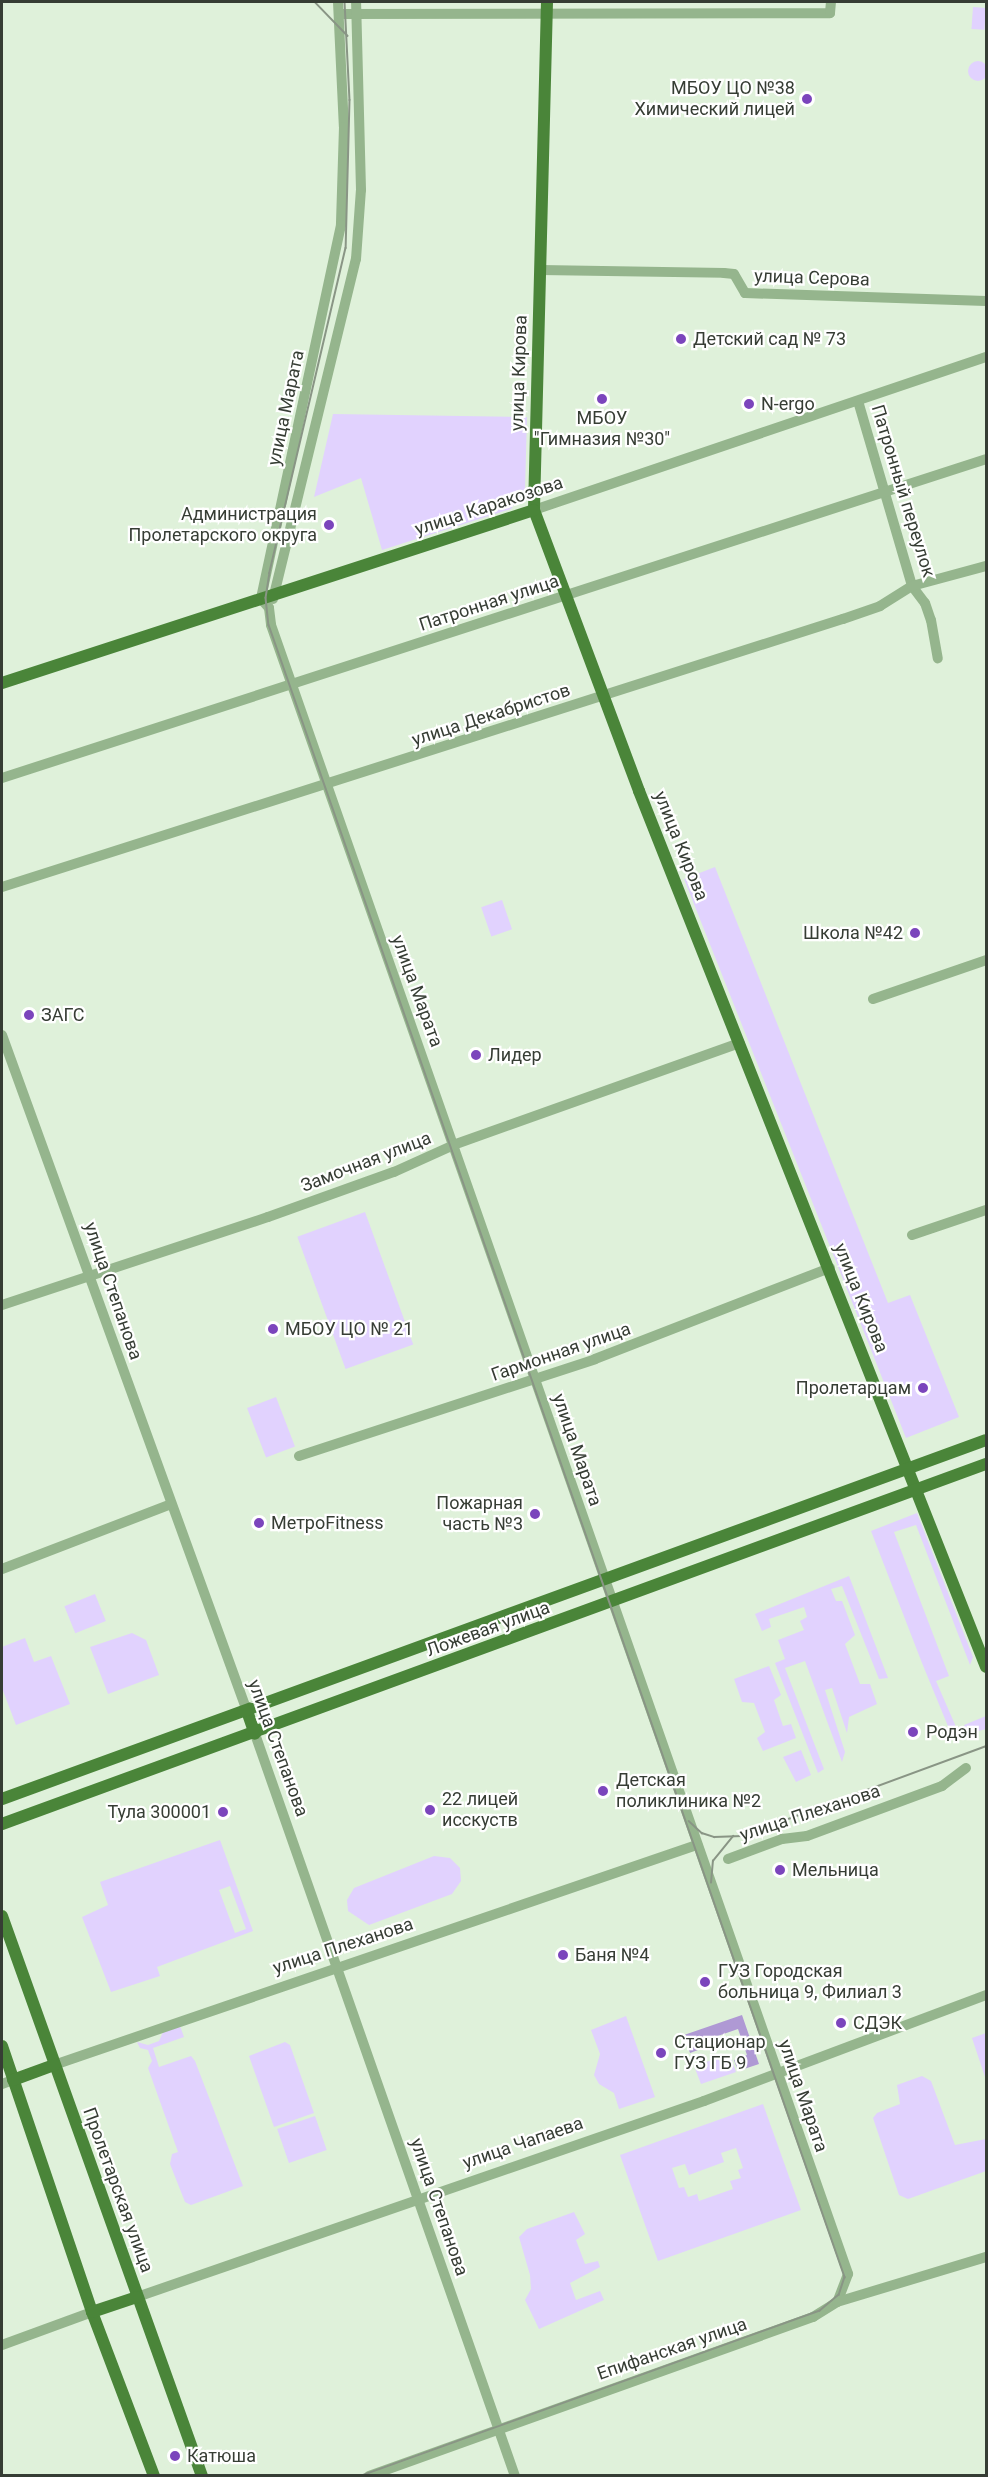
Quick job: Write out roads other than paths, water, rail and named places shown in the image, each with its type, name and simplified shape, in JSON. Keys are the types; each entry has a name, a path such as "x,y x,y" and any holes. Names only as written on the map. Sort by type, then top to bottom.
{"main road":[{"name":"улица Кирова","path":"547,7 534,510 604,697 987,1667"},
{"name":"улица Каракозова","path":"2,683 265,603 276,595 534,510"},
{"name":"Ложевая улица","path":"2,1799 987,1440"},
{"name":"Ложевая улица","path":"2,1824 255,1734 987,1464"},
{"path":"454,1636 462,1657"},
{"name":"улица Степанова","path":"247,1711 255,1734"},
{"name":"Пролетарская улица","path":"2,1916 202,2475"},
{"path":"2,2046 7,2082 154,2475"},
{"name":"улица Плеханова","path":"7,2082 54,2065"},
{"name":"улица Чапаева","path":"92,2312 137,2297"}],"street":[{"name":"улица Марата","path":"338,2 344,128 337,253 265,603 270,625 848,2274 845,2290 837,2302"},
{"path":"340,14 357,7 547,7 830,13 831,2"},
{"name":"улица Марата","path":"276,595 356,259 359,214 357,7"},
{"path":"341,213 359,214"},
{"name":"улица Серова","path":"540,270 724,273 734,274 745,293 987,301"},
{"name":"улица Каракозова","path":"534,510 987,357"},
{"name":"Патронный переулок","path":"858,401 912,586 925,603 938,658"},
{"name":"Патронная улица","path":"2,778 885,494 987,459"},
{"name":"улица Декабристов","path":"2,887 604,697 880,606 912,586 987,566"},
{"path":"873,999 987,960"},
{"name":"улица Степанова","path":"2,1035 247,1711"},
{"name":"Замочная улица","path":"2,1305 89,1274 279,1213 394,1172 454,1145 740,1043"},
{"path":"912,1235 987,1210"},
{"name":"Гармонная улица","path":"299,1456 595,1359 830,1268"},
{"path":"2,1569 171,1504"},
{"name":"улица Степанова","path":"255,1734 515,2475"},
{"name":"улица Плеханова","path":"728,1859 782,1839 807,1836 942,1786 966,1768"},
{"name":"улица Плеханова","path":"54,2065 336,1967 542,1901 697,1845"},
{"name":"улица Чапаева","path":"137,2297 777,2074 987,1995"},
{"name":"Епифанская улица","path":"369,2475 813,2317 837,2302 987,2257"},
{"name":"улица Чапаева","path":"2,2344 92,2312"}],"tram line":[{"path":"315,2 348,36"},
{"path":"345,2 350,100 346,248 270,573 266,598 269,625 845,2277 839,2295 820,2311 362,2476"},
{"path":"689,1821 702,1833 714,1837 742,1836 986,1746"},
{"path":"711,1883 713,1861 733,1836"}],"place":[{"name":"МБОУ ЦО №38 Химический лицей","path":"807,99"},
{"name":"Детский сад № 73","path":"681,339"},
{"name":"МБОУ \"Гимназия №30\"","path":"602,399"},
{"name":"N-ergo","path":"749,404"},
{"name":"Администрация Пролетарского округа","path":"329,525"},
{"name":"Школа №42","path":"915,933"},
{"name":"ЗАГС","path":"29,1015"},
{"name":"Лидер","path":"476,1055"},
{"name":"МБОУ ЦО № 21","path":"273,1329"},
{"name":"Пролетарцам","path":"923,1388"},
{"name":"Пожарная часть №3","path":"535,1514"},
{"name":"МетроFitness","path":"259,1523"},
{"name":"Родэн","path":"913,1732"},
{"name":"Детская поликлиника №2","path":"603,1791"},
{"name":"22 лицей исскуств","path":"430,1810"},
{"name":"Тула 300001","path":"223,1812"},
{"name":"Мельница","path":"780,1870"},
{"name":"Баня №4","path":"563,1955"},
{"name":"ГУЗ Городская больница 9, Филиал 3","path":"705,1982"},
{"name":"СДЭК","path":"841,2023"},
{"name":"Стационар ГУЗ ГБ 9","path":"661,2053"},
{"name":"Катюша","path":"175,2456"}]}
